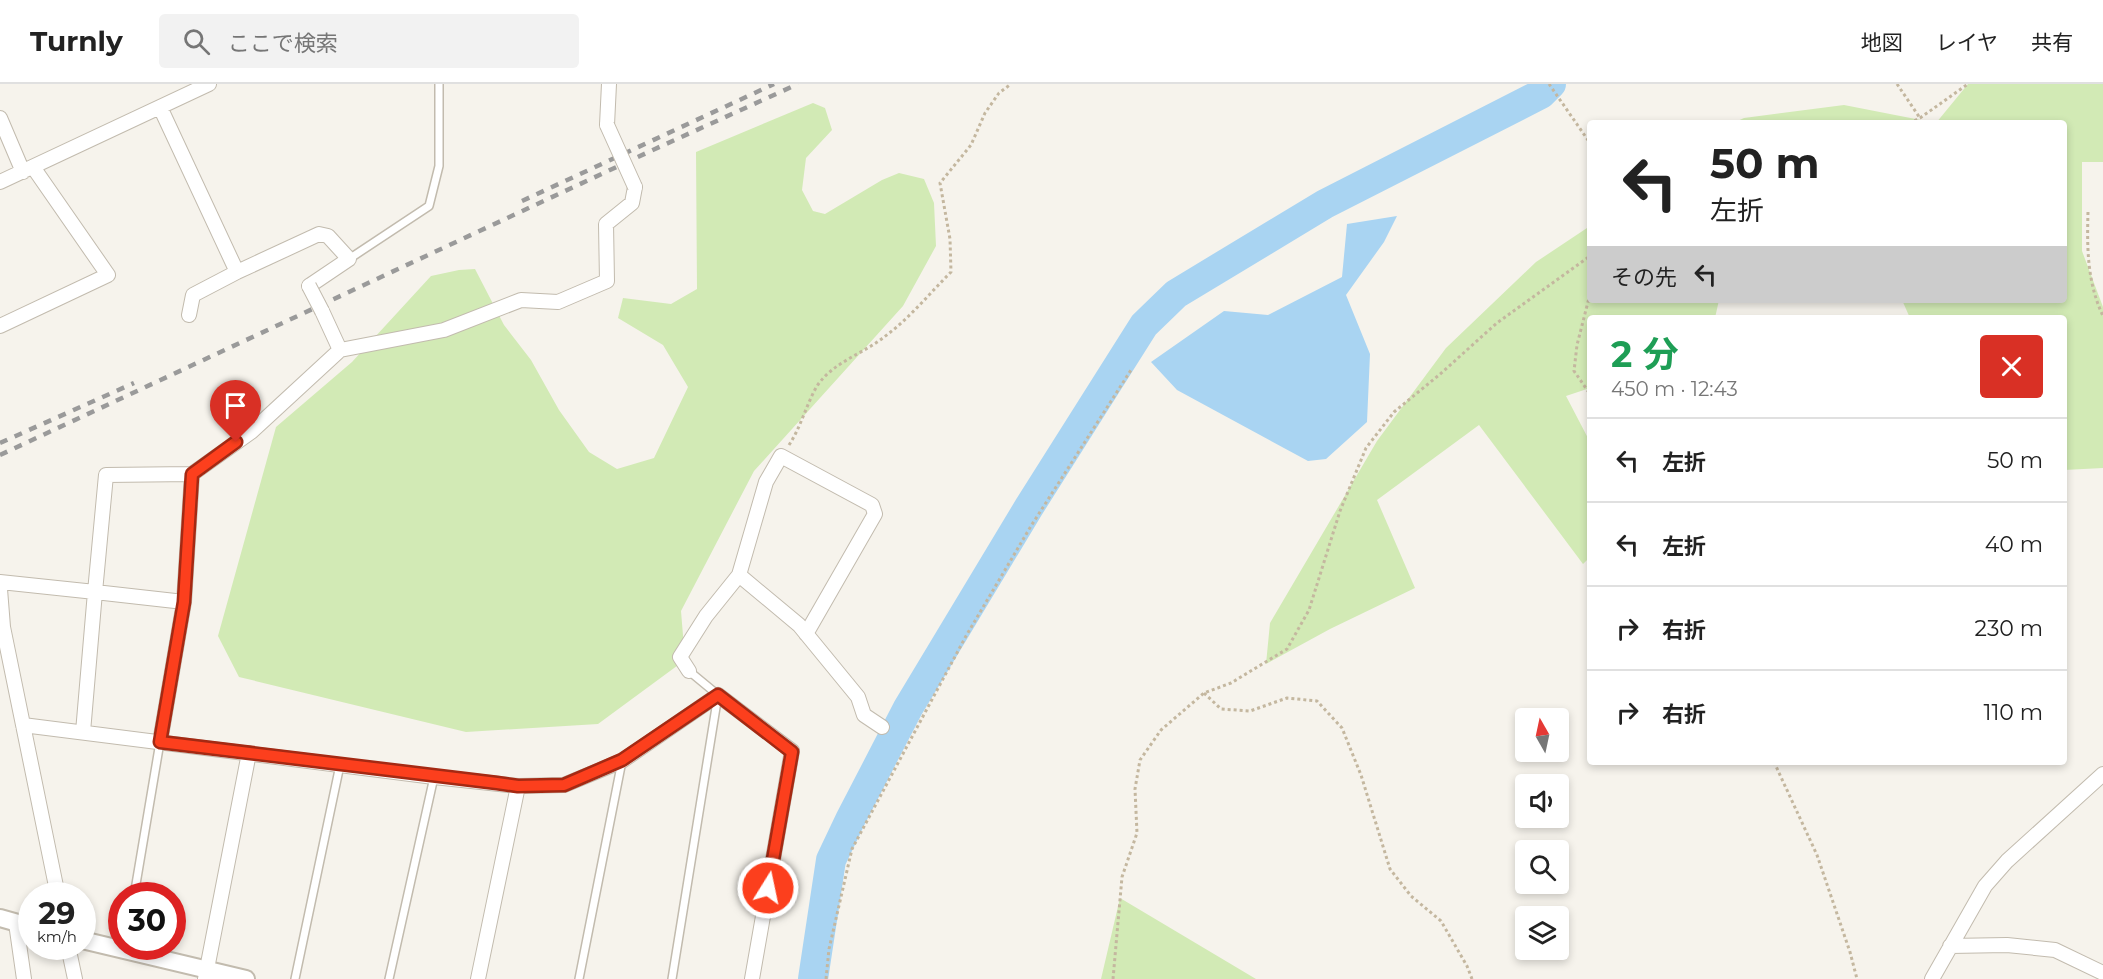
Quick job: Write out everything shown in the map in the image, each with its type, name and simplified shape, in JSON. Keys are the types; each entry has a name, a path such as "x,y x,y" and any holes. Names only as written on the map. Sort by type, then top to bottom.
{"street":[{"path":"0,182 209,84"},
{"path":"83,732 106,475 192,474 251,432 340,350 444,330 521,300 558,302 607,281 606,224 632,203 635,187 607,125 609,84"},
{"path":"160,107 237,272"},
{"path":"0,118 28,169 108,275 0,326"},
{"path":"189,315 193,295 319,234 328,236 349,259 309,286 340,350"},
{"path":"689,670 680,657 706,616 739,575 766,482 781,456 872,505 875,514 806,634"},
{"path":"160,742 184,602 192,474"},
{"path":"739,575 799,625 858,697 864,715 882,727"},
{"path":"0,582 184,602"},
{"path":"0,589 1,628 55,882"},
{"path":"23,725 435,777 518,786 564,785 622,760 718,695 792,752 752,979"},
{"path":"207,974 249,753"},
{"path":"1932,979 1985,886 2007,861 2103,774"},
{"path":"478,979 518,786"},
{"path":"16,923 24,979"},
{"path":"1950,946 2007,945 2055,950 2103,973"},
{"path":"71,960 75,979"},
{"path":"162,960 207,974 246,979"}],"lane":[{"path":"349,259 429,206 439,166 439,84"},
{"path":"672,979 718,695 689,670"},
{"path":"136,882 160,742"},
{"path":"579,979 622,760"},
{"path":"295,979 340,765"},
{"path":"389,979 435,777"}],"path":[{"path":"781,456 797,433 818,385 843,362 884,338 914,311 951,272 950,239 940,183 971,145 985,113 999,93 1011,84"},
{"path":"1548,84 1587,139"},
{"path":"1897,84 1920,118"},
{"path":"1916,120 1968,84"},
{"path":"2088,212 2087,250 2090,278 2103,316"},
{"path":"1113,979 1122,877 1137,833 1135,789 1140,760 1161,730 1204,693 1231,683 1287,649 1309,610 1340,511 1366,448 1394,412 1440,375 1497,323 1587,258"},
{"path":"1587,390 1574,371 1577,345 1588,303"},
{"path":"826,979 829,949 852,849 966,636 1031,526 1131,370"},
{"path":"1204,693 1221,710 1250,711 1287,698 1317,701 1342,728 1361,775 1390,869 1411,896 1441,921 1472,979"},
{"path":"1775,765 1816,855 1850,952 1857,979"}],"green space":[{"path":"1968,84 2103,84 2103,162 2082,162 2082,251 2103,307 2103,468 2067,470 2067,315 1909,315 1903,303 2067,303 2067,120 1938,120"},
{"path":"813,103 825,108 832,130 806,158 802,190 813,211 825,214 882,180 899,173 924,179 934,203 936,246 903,306 754,471 681,611 685,660 598,724 466,732 239,677 218,636 276,427 352,362 431,276 475,269 504,325 531,360 559,410 589,452 617,469 654,458 688,387 663,345 618,318 623,298 671,304 697,289 696,152"},
{"path":"1844,105 1921,120 1740,120 1744,118"},
{"path":"1587,228 1587,303 1718,303 1716,315 1587,315 1587,389 1566,396 1587,436 1587,560 1583,564 1479,425 1377,500 1415,588 1330,629 1266,664 1270,623 1377,441 1446,348 1536,262"},
{"path":"1120,898 1256,979 1101,979"}],"water":[{"path":"1397,216 1384,242 1346,295 1370,354 1367,422 1326,459 1308,461 1177,390 1151,362 1224,311 1268,315 1342,277 1347,224"}],"waterway":[{"path":"813,979 831,860 850,820 908,708 1029,507 1144,325 1176,294 1325,204 1541,94 1551,84"}],"railway":[{"path":"522,201 774,84"},
{"path":"0,455 798,84"},
{"path":"0,443 134,383"}],"route":[{"path":"236,442 192,474 184,602 160,742 518,786 564,785 622,760 718,695 792,752 768,888"}]}
